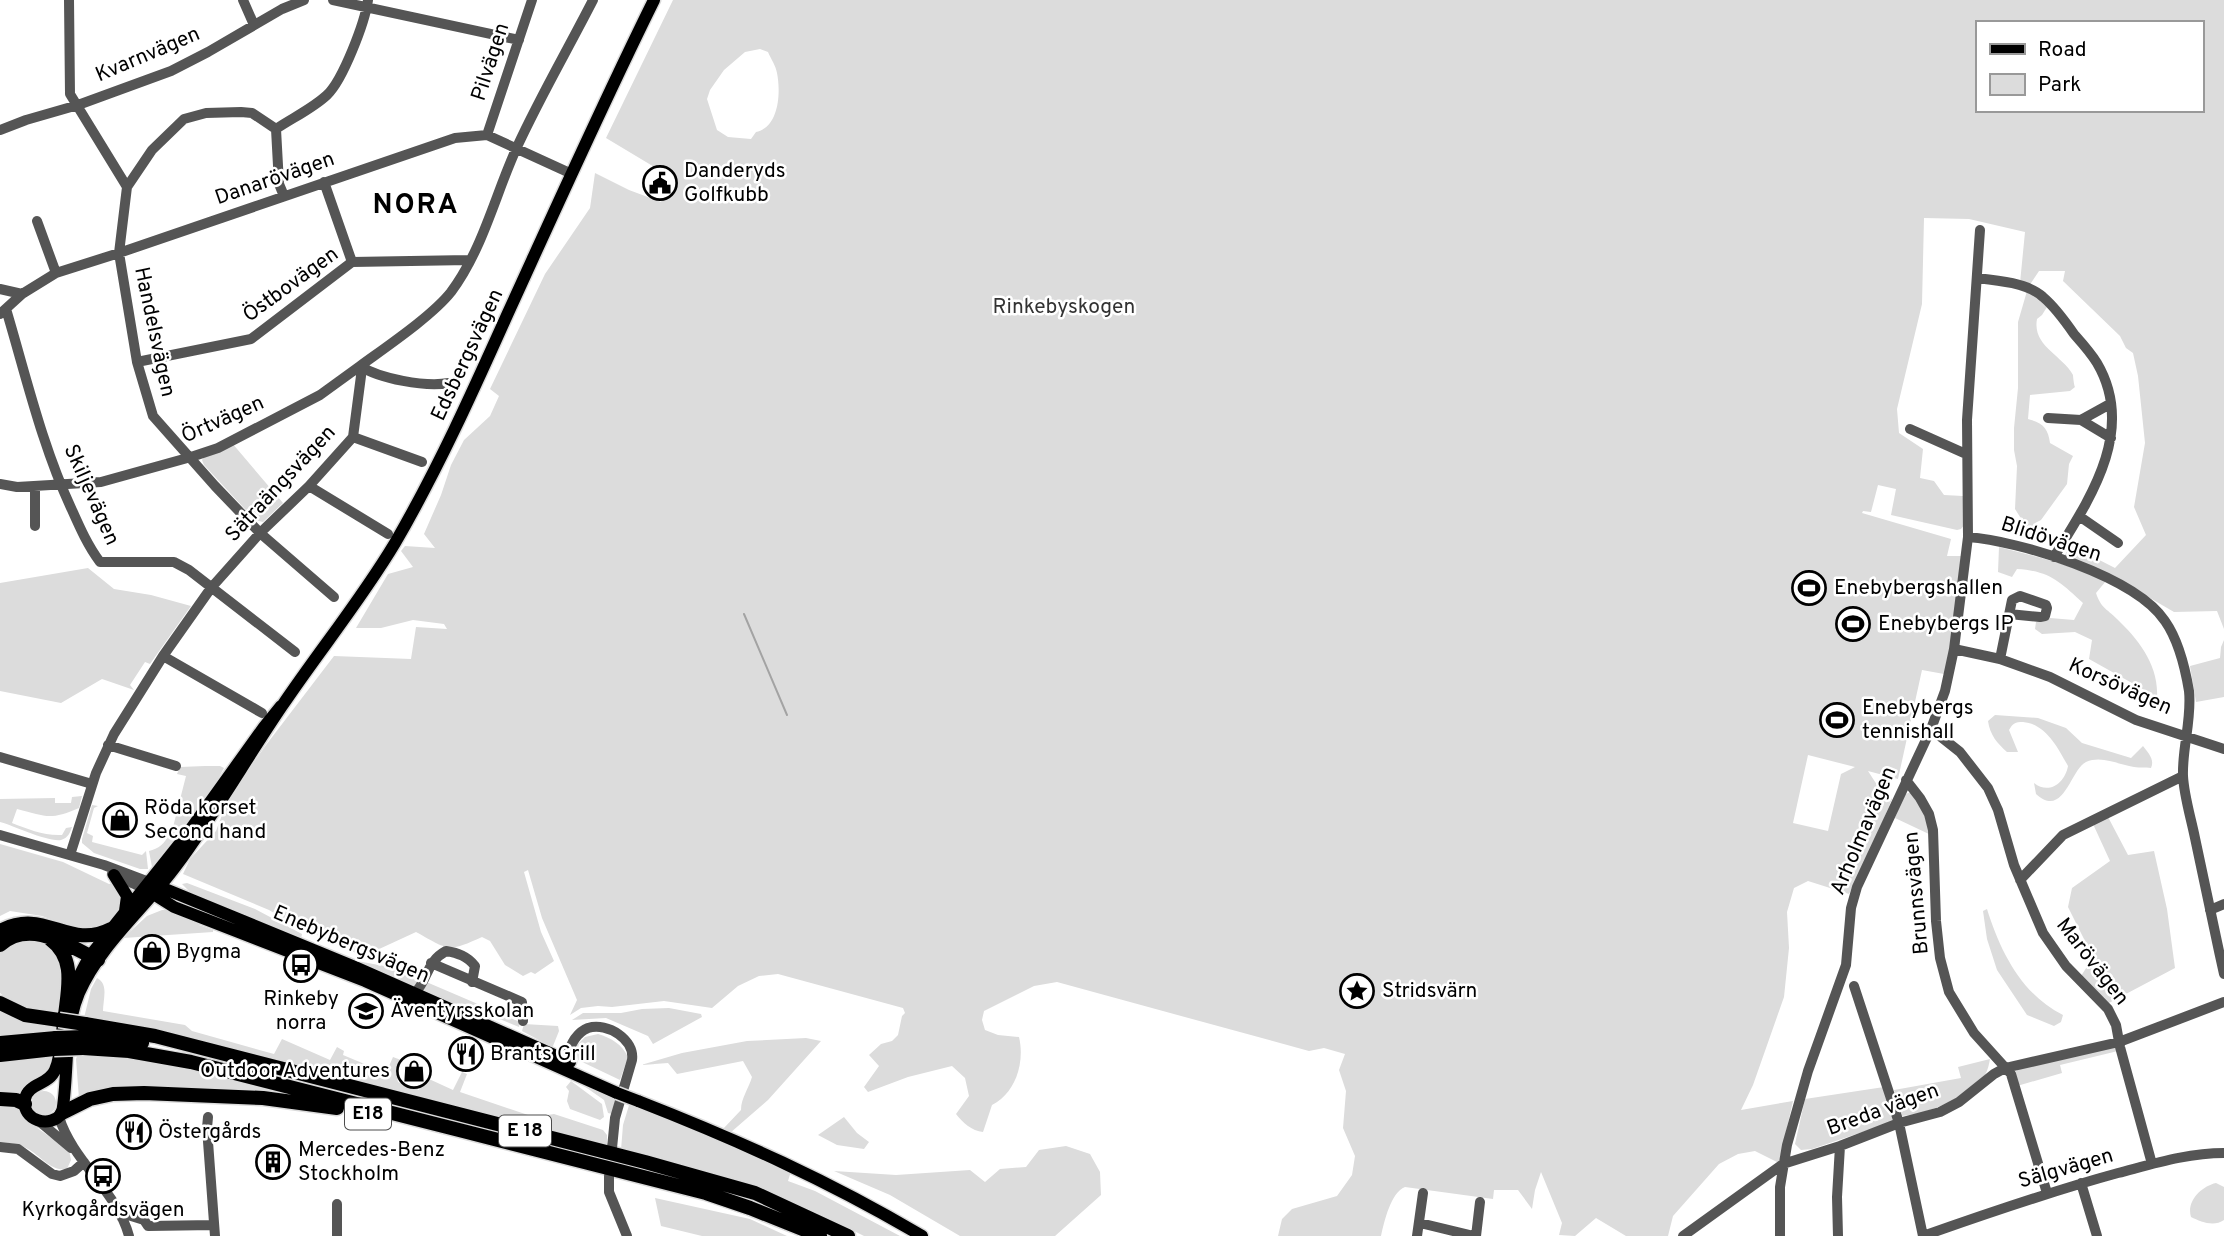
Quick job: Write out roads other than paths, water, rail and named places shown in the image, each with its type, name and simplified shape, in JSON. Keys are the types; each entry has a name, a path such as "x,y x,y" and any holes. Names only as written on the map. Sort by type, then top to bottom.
{"highway":[{"path":"0,931 22,923 43,925 87,938 114,934"},
{"path":"61,931 96,956"},
{"path":"0,945 7,939 30,933 43,935 96,956"},
{"path":"43,935 57,945 68,967 62,1018"},
{"path":"0,1003 25,1015 62,1018 84,1037"},
{"name":"E 18","path":"84,1037 129,1051 191,1062 614,1174 706,1193 820,1236"},
{"name":"E 18","path":"0,1055 84,1037 195,1048 633,1158 755,1193 848,1236"},
{"name":"E 18","path":"0,1043 55,1043"},
{"name":"E18","path":"61,1110 113,1094 263,1098 374,1115 614,1174"},
{"path":"0,1098 25,1104"}],"main road":[{"name":"Edsbergsvägen","path":"151,888 264,727 343,621 393,547 421,498 654,0"},
{"name":"Edsbergsvägen","path":"151,888 176,865 281,706"},
{"path":"176,865 179,887 203,905"},
{"path":"114,875 127,895 125,911 114,934"},
{"path":"125,911 151,888"},
{"path":"96,956 78,996 65,1066 61,1110 46,1122 40,1122 29,1114 25,1104 28,1092 50,1078 56,1068 62,1018 79,975 151,888"},
{"name":"Enebybergsvägen","path":"151,888 203,905 232,923"},
{"name":"Enebybergsvägen","path":"151,888 174,907 232,923 366,977 565,1064 599,1075 618,1090 839,1188 922,1236"},
{"path":"114,934 153,910 174,907"},
{"name":"Enebybergsvägen","path":"366,977 415,993 449,1013"},
{"path":"40,1083 52,1087 61,1110"}],"street":[{"path":"69,0 70,94 127,187"},
{"path":"243,0 254,24"},
{"name":"Kvarnvägen","path":"0,130 171,71 289,5 304,0"},
{"path":"333,0 367,4 519,40"},
{"name":"Pilvägen","path":"488,135 532,0"},
{"path":"449,383 434,385 371,373 360,366 449,294 490,218 517,148 593,0"},
{"path":"284,196 279,184 276,129 327,95 335,85 355,44 367,4"},
{"name":"Handelsvägen","path":"276,129 252,113 206,113 184,119 152,150 127,187 119,253 137,362 153,416 260,533 334,597"},
{"path":"488,135 572,174"},
{"name":"Danarövägen","path":"3,312 22,293 56,273 455,138 488,135"},
{"path":"324,182 352,262"},
{"path":"37,221 56,273"},
{"name":"Arholmavägen","path":"1780,1236 1783,1164 1808,1071 1846,965 1851,908 1857,887 1931,729 1945,691 1954,649 1968,537 1967,420 1980,230"},
{"name":"Östbovägen","path":"137,362 251,339 352,262 469,260"},
{"path":"1977,278 2025,288 2042,295 2097,363 2107,384 2111,438 2097,486 2054,557"},
{"path":"0,289 22,293"},
{"name":"Skiljevägen","path":"3,312 60,485 89,548 100,562 174,562 189,570 295,652"},
{"name":"Sätraängsvägen","path":"70,855 108,745 163,656 211,588 353,437 360,366"},
{"name":"Örtvägen","path":"0,484 17,487 101,482 191,457 218,448 320,395 360,366"},
{"path":"2081,420 2110,404"},
{"path":"2048,418 2081,420 2111,438"},
{"path":"1910,429 1966,454"},
{"path":"353,437 422,462"},
{"path":"35,486 35,526"},
{"path":"309,486 388,534"},
{"path":"2079,516 2118,543"},
{"name":"Blidövägen","path":"1968,537 1985,538 2054,557 2119,585 2144,600 2165,620 2176,640 2187,677 2190,707 2183,776 2224,974"},
{"path":"2000,659 2010,614"},
{"name":"Korsövägen","path":"1954,649 2000,659 2050,677 2136,720 2224,749"},
{"path":"163,656 262,713"},
{"name":"Marövägen","path":"1931,729 1960,752 1988,788 1998,810 2020,880 2043,933 2066,966 2108,1009 2116,1025 2152,1164"},
{"path":"108,745 176,766"},
{"path":"0,757 93,784"},
{"path":"2020,880 2063,835 2183,776"},
{"name":"Brunnsvägen","path":"1906,780 1929,814 1933,830 1936,922 1940,958 1949,992 1974,1034 2011,1074 2046,1193"},
{"name":"Enebybergsvägen","path":"0,835 104,865 151,888"},
{"name":"Enebybergsvägen","path":"70,855 151,888"},
{"path":"2210,910 2224,904"},
{"path":"415,993 430,963 446,951 458,953 475,966 472,982"},
{"path":"430,963 522,1002 523,1021"},
{"path":"1854,986 1899,1124 1923,1236"},
{"name":"Breda vägen","path":"1683,1236 1783,1164 1940,1112 1959,1102 2005,1068 2119,1042 2224,1002"},
{"path":"565,1064 572,1041 589,1028 612,1031 630,1045 632,1060 615,1118 612,1148"},
{"path":"61,1110 66,1134 114,1203 129,1236"},
{"path":"208,1117 215,1236"},
{"path":"40,1122 81,1158"},
{"path":"1838,1236 1840,1146"},
{"path":"0,1147 18,1149 52,1174 60,1176 74,1171 81,1158"},
{"name":"Sälgvägen","path":"1923,1236 2081,1183 2202,1153 2224,1153"},
{"path":"614,1174 609,1192 627,1236"},
{"path":"2081,1183 2097,1236"},
{"path":"1417,1236 1423,1193"},
{"path":"1420,1223 1475,1236 1480,1202"},
{"path":"337,1204 337,1236"},
{"path":"122,1218 128,1215 144,1220 148,1226 214,1225"}],"waterway":[{"path":"744,614 787,715"}],"place":[{"name":"Danderyds Golfkubb","path":"660,183"},
{"name":"Enebybergshallen","path":"1809,588"},
{"name":"Enebybergs IP","path":"1853,624"},
{"name":"Enebybergs tennishall","path":"1837,720"},
{"name":"Röda korset Second hand","path":"120,820"},
{"name":"Bygma","path":"152,952"},
{"name":"Rinkeby norra","path":"301,965"},
{"name":"Stridsvärn","path":"1357,991"},
{"name":"Äventyrsskolan","path":"366,1011"},
{"name":"Brants Grill","path":"466,1054"},
{"name":"Outdoor Adventures","path":"414,1071"},
{"name":"Östergårds","path":"134,1132"},
{"name":"Mercedes-Benz Stockholm","path":"273,1162"},
{"name":"Kyrkogårdsvägen","path":"103,1176"}],"district":[{"name":"NORA","path":"416,206"}],"park label":[{"name":"Rinkebyskogen","path":"1064,307"}]}
